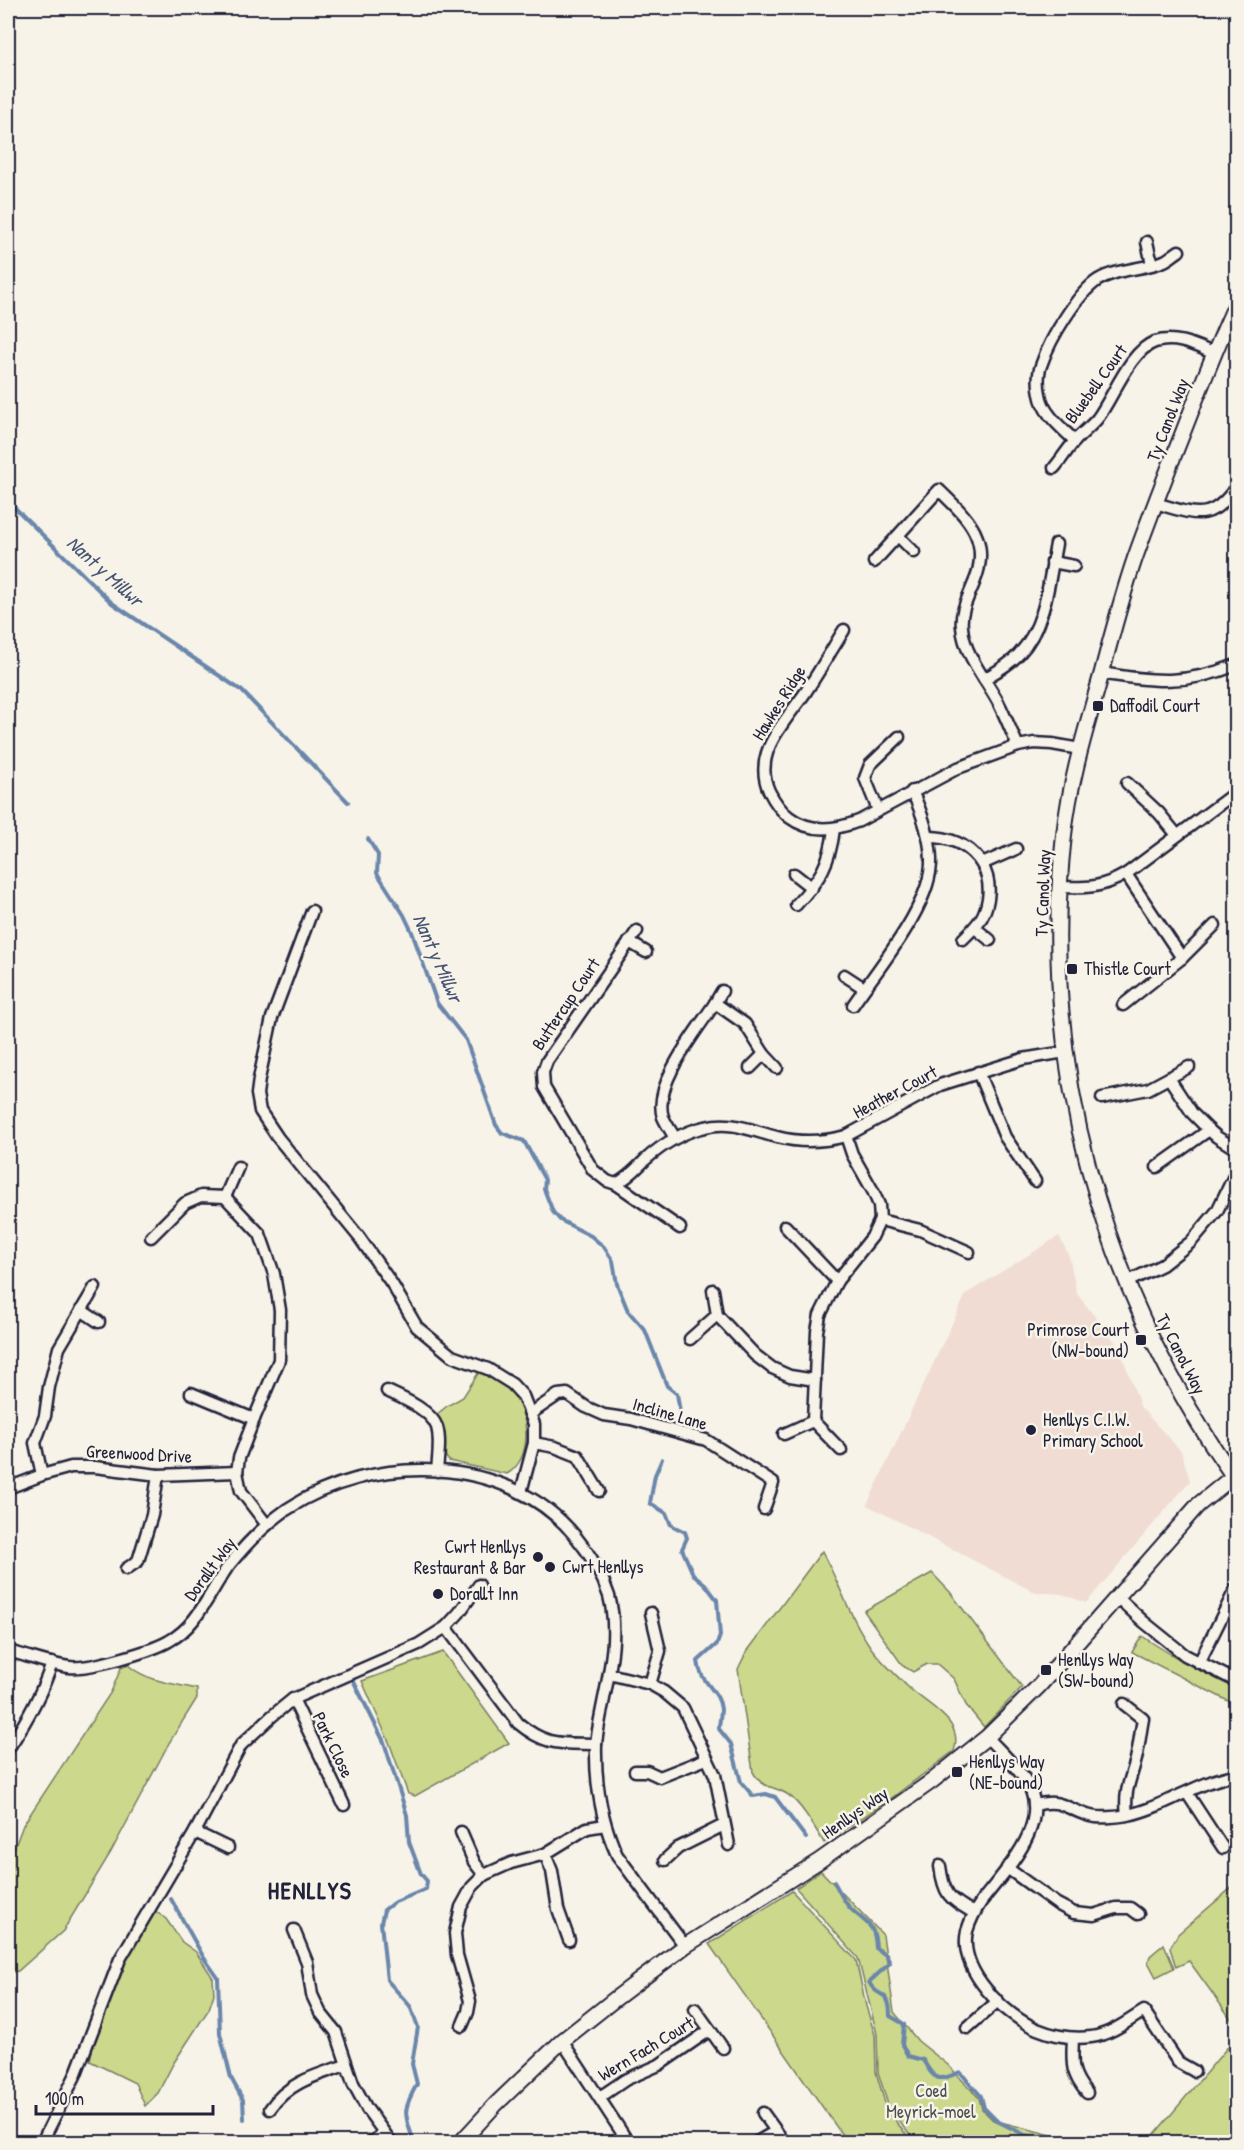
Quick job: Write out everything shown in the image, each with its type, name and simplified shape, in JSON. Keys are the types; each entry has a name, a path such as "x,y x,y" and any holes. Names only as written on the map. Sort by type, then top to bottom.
{"street":[{"path":"1147,242 1152,264"},
{"name":"Bluebell Court","path":"1075,441 1043,406 1039,383 1042,361 1060,328 1088,288 1100,279 1164,261 1179,251"},
{"name":"Ty Canol Way","path":"1235,1475 1180,1395 1127,1282 1106,1229 1081,1141 1065,1052 1060,997 1059,887 1064,832 1080,749 1134,560 1213,353 1236,304"},
{"name":"Bluebell Court","path":"1054,468 1096,419 1135,358 1144,348 1154,342 1169,340 1182,341 1213,353"},
{"path":"874,562 935,486 972,524 981,552 979,567 964,605 962,628 968,652 997,700 1018,746"},
{"path":"1155,503 1200,513 1213,511 1224,504 1236,487"},
{"path":"897,536 914,552"},
{"path":"984,680 1020,654 1028,642 1039,620 1056,544"},
{"path":"1052,562 1074,566"},
{"name":"Hawkes Ridge","path":"844,630 813,681 777,731 768,747 764,763 764,779 777,806 790,818 803,825 834,829 859,821 958,768 1018,746 1034,743 1080,749"},
{"path":"1101,673 1143,680 1189,679 1214,674 1236,665"},
{"path":"878,810 865,778 870,765 899,737"},
{"path":"1127,783 1159,813 1177,835"},
{"path":"853,1005 907,926 923,896 931,860 923,816 912,791"},
{"path":"1059,887 1099,886 1110,883 1126,874 1236,792"},
{"path":"796,905 812,888 825,867 834,829"},
{"path":"928,837 940,836 964,845 982,864 988,879 988,898 984,914 975,928 963,939"},
{"path":"982,864 1016,849"},
{"path":"794,874 812,888"},
{"path":"1126,874 1182,958"},
{"path":"312,911 272,1018 257,1094 260,1111 278,1138 360,1237 392,1284 417,1327 452,1356 488,1369 512,1384 523,1396 534,1424 534,1443 521,1492"},
{"path":"1123,1005 1182,958 1215,925"},
{"path":"975,928 990,940"},
{"name":"Buttercup Court","path":"637,931 547,1061 543,1072 544,1087 593,1170 680,1228"},
{"path":"629,942 646,952"},
{"path":"844,975 864,988"},
{"path":"675,1137 663,1116 662,1100 666,1084 673,1068 722,992"},
{"path":"715,1003 745,1024 764,1054 777,1068"},
{"name":"Heather Court","path":"880,1220 879,1205 852,1154 846,1136 940,1085 1023,1059 1065,1052"},
{"path":"750,1068 764,1054"},
{"path":"1102,1098 1148,1089 1189,1067"},
{"path":"978,1072 1005,1137 1035,1180"},
{"path":"1169,1078 1192,1113 1217,1137 1236,1149"},
{"path":"616,1184 624,1180 675,1137 706,1126 724,1124 802,1141 825,1142 846,1136"},
{"path":"1157,1167 1209,1130"},
{"path":"225,1197 238,1167"},
{"path":"1127,1282 1162,1265 1191,1242 1217,1211 1236,1172"},
{"path":"151,1237 185,1203 201,1196 225,1197 260,1234 274,1274 280,1310 279,1360 239,1458 237,1472 241,1491 267,1525"},
{"path":"841,1450 813,1421 817,1331 820,1315 837,1281 872,1238 880,1220 920,1230 969,1252"},
{"path":"785,1226 837,1281"},
{"path":"42,1475 35,1443 45,1416 49,1387 59,1348 95,1287"},
{"path":"712,1290 717,1315 755,1355 772,1368 790,1376 815,1380"},
{"path":"81,1310 99,1322"},
{"path":"690,1339 717,1315"},
{"path":"387,1391 406,1399 423,1411 436,1426 437,1471"},
{"path":"191,1393 254,1419"},
{"name":"Incline Lane","path":"530,1414 558,1395 567,1394 586,1407 604,1415 631,1419 706,1440 773,1483 764,1509"},
{"path":"784,1434 813,1421"},
{"path":"534,1443 555,1447 578,1456 599,1491"},
{"name":"Greenwood Drive","path":"8,1488 71,1467 94,1467 158,1475 237,1472"},
{"name":"Dorallt Way","path":"8,1651 69,1667 86,1668 169,1641 187,1628 230,1565 267,1525 306,1498 349,1480 412,1470 437,1471 489,1480 521,1492 566,1524 586,1549 602,1575 614,1624 609,1674 600,1713 595,1766 605,1825 617,1855 685,1946"},
{"path":"126,1569 138,1561 152,1515 158,1475"},
{"name":"Henllys Way","path":"461,2142 496,2104 562,2041 685,1946 819,1860 932,1780 987,1737 1039,1686 1198,1505 1235,1475"},
{"path":"42,2142 75,2076 120,1959 195,1832 241,1745 293,1700 419,1644 446,1627 479,1585"},
{"path":"1199,1663 1236,1588"},
{"path":"1117,1597 1185,1655 1236,1681"},
{"path":"650,1684 660,1651 651,1613"},
{"path":"446,1627 518,1723 544,1740 596,1744"},
{"path":"8,1749 28,1718 45,1684 52,1663"},
{"path":"609,1674 650,1684 664,1692 682,1708 715,1774 729,1845"},
{"name":"Park Close","path":"293,1700 344,1806"},
{"path":"1124,1704 1143,1719 1138,1749 1127,1784 1125,1800 1127,1815"},
{"path":"987,1737 1024,1778 1031,1790 1035,1805 1034,1820 1029,1836 974,1913 967,1933 968,1958 975,1974 998,2001 1016,2017 1038,2029 1058,2036 1093,2037 1110,2031 1144,2011 1178,2061 1194,2071"},
{"path":"635,1771 647,1771 660,1777 706,1759"},
{"path":"1035,1805 1048,1801 1060,1803 1089,1816 1127,1815 1152,1808 1219,1778 1236,1775"},
{"path":"1187,1793 1223,1848"},
{"path":"462,2026 470,2001 457,1955 454,1933 461,1908 472,1887 484,1875 511,1863 545,1854 587,1828 605,1825"},
{"path":"665,1860 686,1844 724,1826"},
{"path":"195,1832 228,1848"},
{"path":"460,1832 474,1862 484,1875"},
{"path":"545,1854 552,1871 558,1909 569,1940"},
{"path":"940,1866 942,1885 951,1900 974,1913"},
{"path":"1007,1868 1057,1904 1074,1913 1094,1915 1116,1908 1130,1908 1138,1914"},
{"path":"294,1930 307,1962 312,1995 320,2012 336,2032 353,2083 367,2109 391,2142"},
{"path":"968,2028 998,2001"},
{"path":"695,2009 723,2048"},
{"name":"Wern Fach Court","path":"600,2097 625,2080 658,2065 710,2030"},
{"path":"1073,2038 1072,2064 1076,2079 1087,2092"},
{"path":"562,2041 628,2142"},
{"path":"270,2109 278,2096 299,2081 346,2065"},
{"path":"763,2114 784,2142"},
{"path":"757,2142 776,2131"},
{"path":"372,2142 384,2133"}],"shaded area":[{"name":"Henllys C.I.W. Primary School","path":"1059,1236 1069,1256 1077,1294 1119,1347 1141,1408 1181,1451 1190,1481 1086,1603 1062,1594 1034,1592 867,1505 966,1294"}],"green space":[{"path":"479,1372 509,1390 522,1412 525,1424 525,1447 515,1467 507,1474 449,1461 446,1457 441,1426 435,1416 463,1397"},
{"path":"822,1551 851,1614 872,1649 907,1686 949,1722 956,1740 954,1751 885,1803 824,1843 792,1798 782,1791 765,1785 753,1772 738,1669 746,1653"},
{"path":"932,1573 950,1592 1022,1687 984,1727 966,1705 954,1679 937,1664 927,1664 913,1672 903,1666 864,1611"},
{"path":"1142,1636 1188,1664 1236,1688 1236,1705 1132,1652"},
{"path":"443,1652 509,1743 415,1796 408,1794 389,1742 362,1681"},
{"path":"128,1665 143,1675 197,1689 197,1698 169,1743 111,1852 63,1931 18,1971 8,1973 8,1865 23,1825 111,1692 121,1668"},
{"name":"Coed Meyrick-moel","path":"821,1871 883,1935 894,2012 918,2041 948,2065 979,2098 982,2109 993,2120 1051,2135 1068,2142 915,2142 889,2108 878,2072 877,2034 858,1958 796,1888"},
{"path":"1236,1884 1236,2026 1189,1961 1176,1967 1170,1948 1178,1934"},
{"path":"792,1891 856,1960 875,2035 876,2072 887,2110 912,2142 847,2142 709,1944"},
{"path":"154,1910 166,1919 182,1942 196,1952 213,1978 214,1994 209,2009 173,2064 158,2093 145,2106 135,2083 90,2061 126,1959"},
{"path":"1164,1944 1174,1968 1156,1977 1148,1962 1150,1956"},
{"path":"1236,2037 1236,2142 1148,2142"}],"waterway":[{"name":"Nant y Millwr","path":"8,501 112,603 242,691 348,802"},
{"name":"Nant y Millwr","path":"368,839 378,855 377,873 412,932 437,1003 466,1040 496,1125 502,1133 524,1141 545,1180 544,1189 553,1212 560,1220 591,1236 604,1247 613,1261 617,1284 628,1311 645,1330 667,1386 677,1394 680,1412"},
{"name":"Nant y Millwr","path":"662,1459 655,1475 650,1503 666,1513 671,1525 685,1532 687,1538 682,1549 693,1574 705,1584 717,1600 720,1636 717,1644 698,1661 702,1675 720,1702 719,1729 731,1744 741,1782 753,1796 766,1794 775,1797 806,1838"},
{"path":"354,1682 384,1742 407,1815 409,1842 421,1874 427,1881 426,1889 393,1903 384,1910 381,1923 387,1980 410,2006 418,2027 412,2064 417,2084 406,2112 414,2142"},
{"name":"Nant y Millwr","path":"834,1882 849,1907 872,1929 876,1948 886,1955 890,1963 869,1982 888,2001 890,2016 904,2024 902,2045 908,2056 923,2060 937,2078 960,2072 981,2096 984,2108 997,2121 1025,2135 1059,2142"},
{"path":"171,1899 204,1958 218,1978 220,2033 231,2078 243,2100 244,2119"}],"place":[{"name":"Daffodil Court","path":"1098,706"},
{"name":"Thistle Court","path":"1072,969"},
{"name":"Primrose Court (NW-bound)","path":"1141,1340"},
{"name":"Henllys C.I.W. Primary School","path":"1031,1430"},
{"name":"Cwrt Henllys Restaurant & Bar","path":"538,1557"},
{"name":"Cwrt Henllys","path":"550,1567"},
{"name":"Dorallt Inn","path":"438,1594"},
{"name":"Henllys Way (SW-bound)","path":"1046,1670"},
{"name":"Henllys Way (NE-bound)","path":"957,1772"}],"district":[{"name":"HENLLYS","path":"310,1891"}]}
